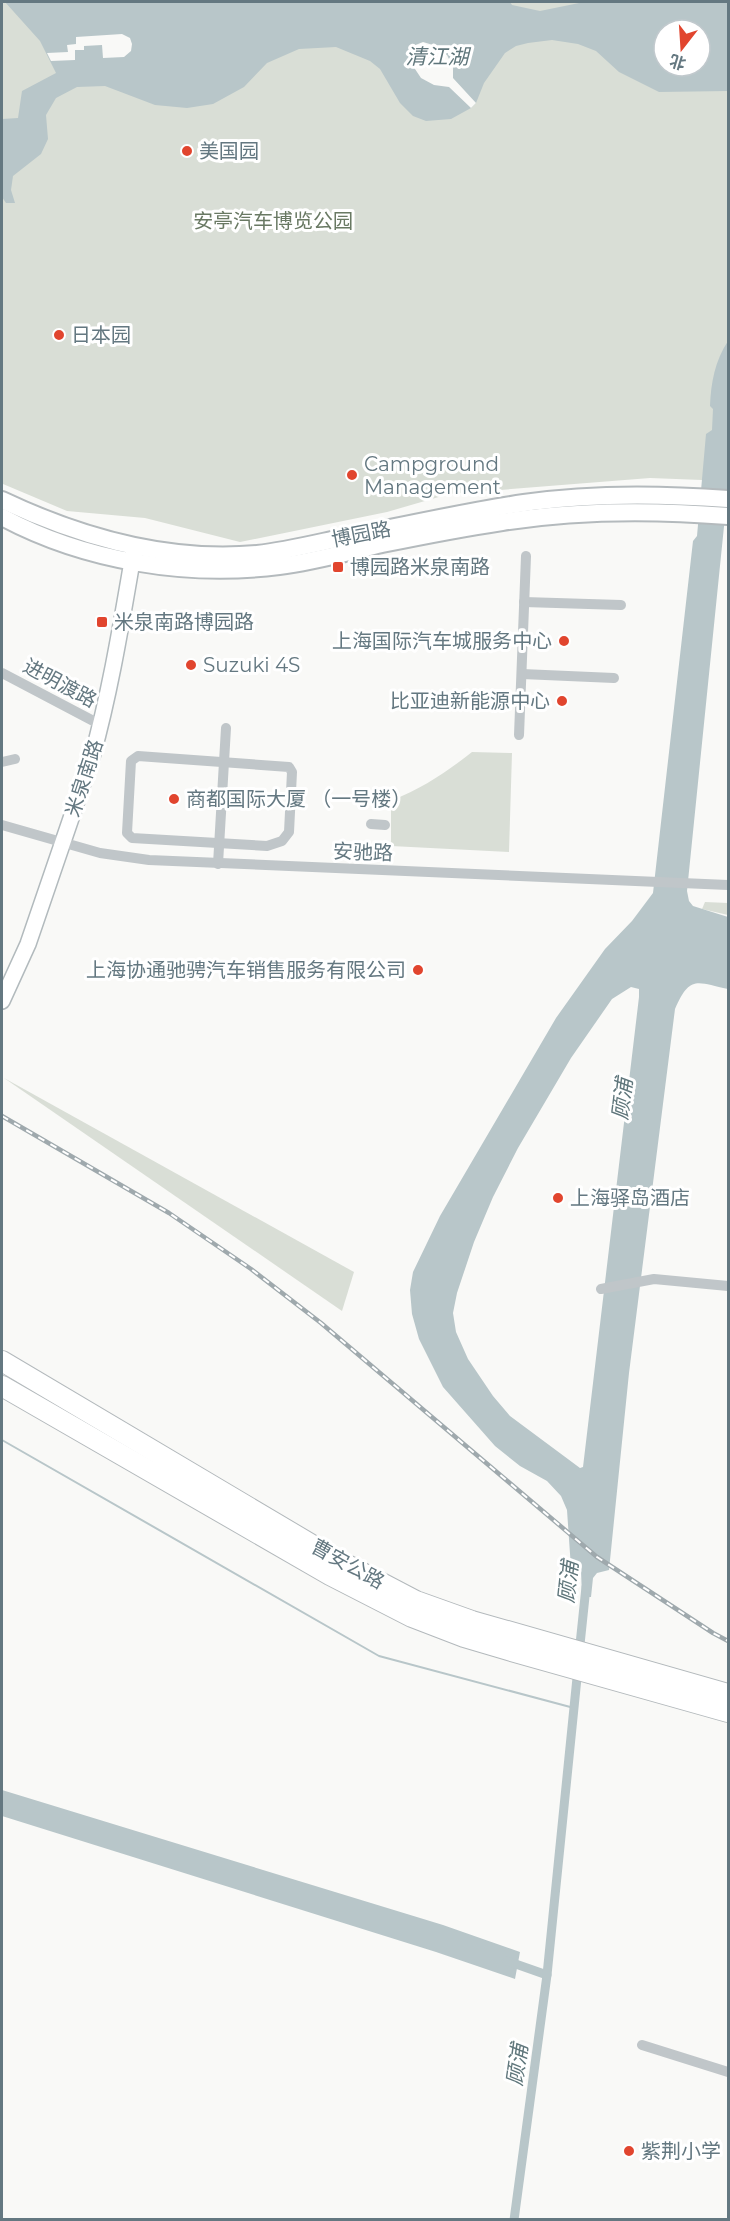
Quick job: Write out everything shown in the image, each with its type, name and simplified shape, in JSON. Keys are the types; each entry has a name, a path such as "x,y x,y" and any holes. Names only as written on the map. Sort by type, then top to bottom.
{"highway":[{"name":"曹安公路","path":"2,1361 378,1582 416,1601 555,1654"},
{"name":"曹安公路","path":"2,1386 373,1599 412,1617 464,1637 555,1654 727,1703"}],"main road":[{"name":"博园路","path":"2,500 133,554 254,554 527,503 565,498 697,497 729,499"},
{"name":"博园路","path":"2,517 58,542 213,569 280,566 402,540 537,517 610,512 728,516"},
{"name":"米泉南路","path":"2,1001 28,944 101,725 133,554"}],"street":[{"path":"519,735 526,556"},
{"path":"525,602 621,605"},
{"name":"进明渡路","path":"2,673 101,725"},
{"path":"522,674 614,678"},
{"path":"218,864 226,728"},
{"path":"138,756 289,767 292,772 289,831 282,842 267,846 219,843 132,838 127,833 131,761 138,756"},
{"path":"2,762 15,759"},
{"path":"371,824 385,825"},
{"name":"安驰路","path":"2,825 63,844 126,858 218,864 729,885"},
{"path":"601,1289 654,1279 729,1286"},
{"path":"642,2045 729,2072"}],"green space":[{"name":"安亭汽车博览公园","path":"2,2 728,2 728,481 650,478 449,494 387,512 240,542 145,518 67,511 3,484"},
{"path":"472,752 512,753 509,852 391,846 391,801 433,780"},
{"path":"705,902 728,903 728,915 702,909"},
{"path":"4,1078 354,1272 342,1311"}],"water":[{"name":"清江湖","path":"5,2 510,2 512,5 540,11 584,2 728,2 728,91 659,92 619,72 596,51 578,44 552,40 516,46 505,53 484,83 476,103 451,119 426,121 413,116 400,103 380,69 370,61 336,47 299,49 267,63 244,87 213,104 187,108 155,105 105,86 77,87 56,98 46,115 48,139 41,154 13,176 11,190 15,203 6,203 2,197 2,119 18,118 22,91 56,73 40,41"},
{"path":"728,341 728,487 687,891 689,901 693,906 728,917 728,989 708,984 695,984 685,991 675,1009 629,1373 609,1570 597,1573 593,1578 591,1597 582,1597 581,1570 571,1568 567,1510 561,1496 547,1481 520,1466 495,1446 443,1387 419,1339 412,1314 410,1290 413,1272 440,1216 556,1018 605,949 632,921 653,893 693,541 697,536 706,434 712,430 711,389 714,372","holes":["631,987 639,989 583,1467 580,1468 510,1416 493,1396 468,1359 456,1332 453,1313 457,1293 474,1242 493,1197 518,1148 571,1058 612,999"]},
{"path":"2,1790 443,1925 520,1952 515,1979 436,1952 2,1816"}],"pier":[{"path":"122,34 130,38 132,44 131,51 124,57 103,58 102,45 84,46 84,50 75,50 75,60 51,61 47,53 68,52 67,45 76,44 76,37"},
{"path":"423,42 433,45 447,55 453,67 453,78 476,103 471,108 449,87 434,85 421,78 410,56 413,46"}],"waterway":[{"path":"2,1440 379,1656 574,1708"},
{"name":"顾浦","path":"579,1654 586,1587"},
{"name":"顾浦","path":"514,2220 547,1975 578,1668"},
{"path":"507,1961 547,1975"}],"railway":[{"path":"2,1116 169,1213 251,1269 321,1323 597,1557 728,1641"}],"place":[{"name":"美国园","path":"187,151"},
{"name":"日本园","path":"59,335"},
{"name":"Campground Management","path":"352,475"},
{"name":"博园路米泉南路","path":"338,567"},
{"name":"米泉南路博园路","path":"102,622"},
{"name":"上海国际汽车城服务中心","path":"564,641"},
{"name":"Suzuki 4S","path":"191,665"},
{"name":"比亚迪新能源中心","path":"562,701"},
{"name":"商都国际大厦 （一号楼）","path":"174,799"},
{"name":"上海协通驰骋汽车销售服务有限公司","path":"418,970"},
{"name":"上海驿岛酒店","path":"558,1198"},
{"name":"紫荆小学","path":"629,2151"}]}
